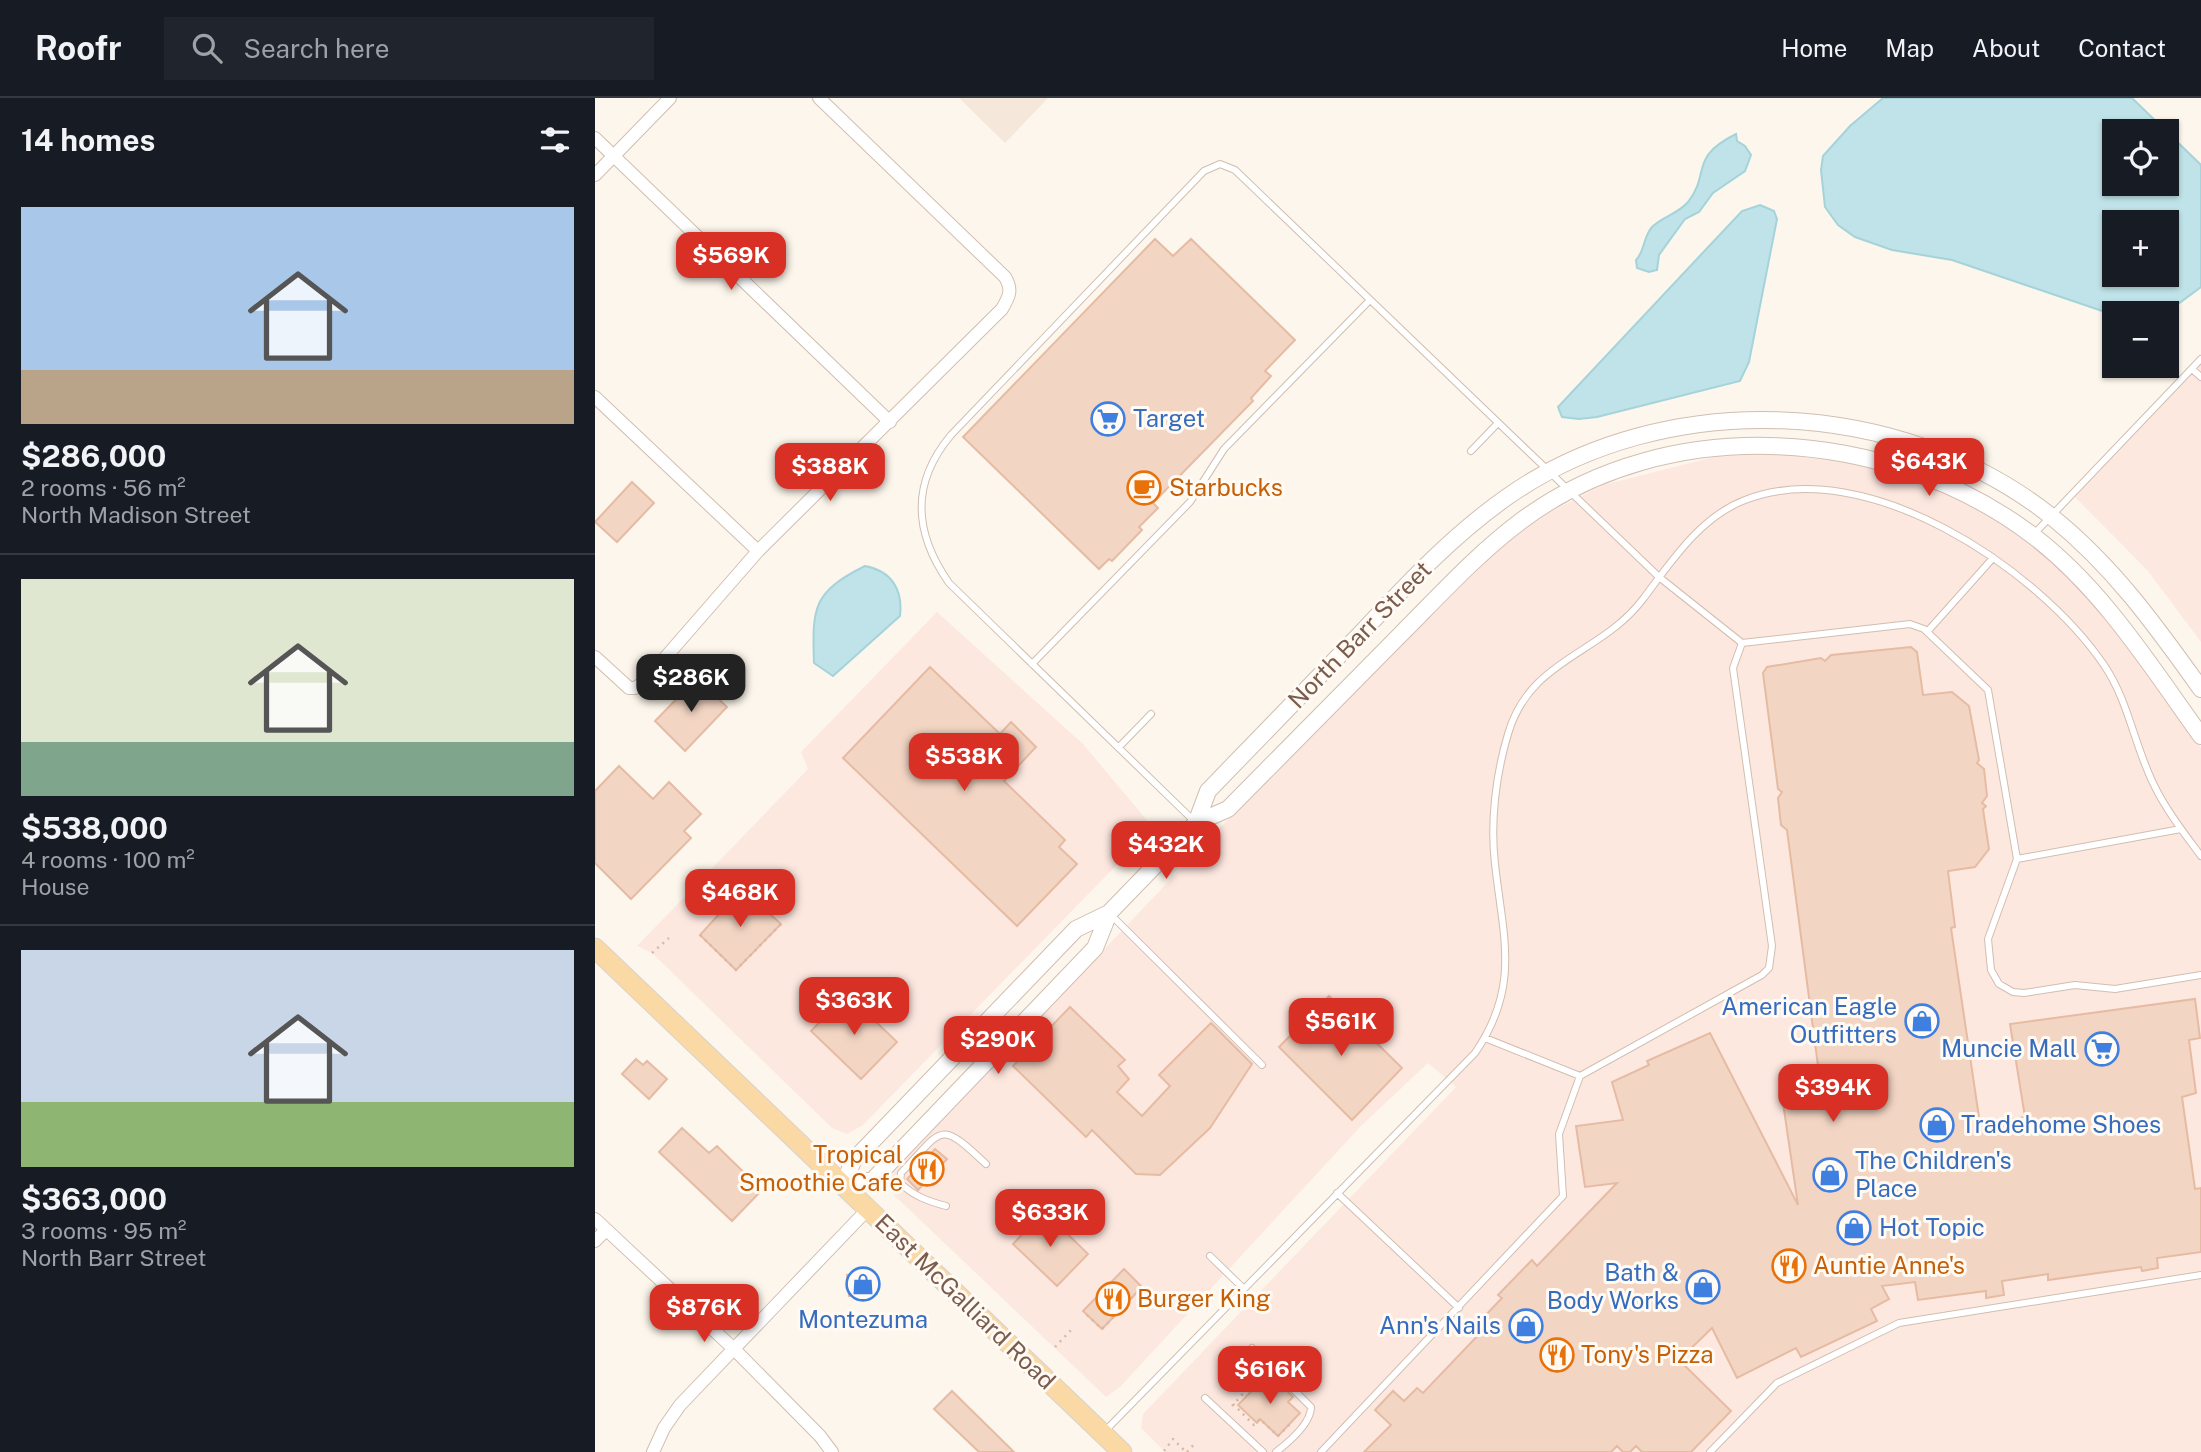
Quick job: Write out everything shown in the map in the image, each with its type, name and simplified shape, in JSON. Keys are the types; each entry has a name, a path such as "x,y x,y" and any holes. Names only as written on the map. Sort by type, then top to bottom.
{"main road":[{"name":"East McGalliard Road","path":"595,948 1122,1452"}],"street":[{"path":"595,175 670,98"},
{"path":"595,657 629,688 635,688 645,682 758,551 1002,309 1010,290 1005,277 819,98"},
{"path":"595,138 890,422"},
{"path":"595,397 758,551"},
{"name":"North Barr Street","path":"1196,823 1208,791 1429,562 1479,518 1511,494 1550,472 1606,447 1651,433 1722,420 1826,423 1881,433 1947,457 2013,490 2050,516 2090,550 2133,594 2201,689"},
{"name":"North Barr Street","path":"843,1186 852,1161 1076,929 1109,913 1196,823 1228,809 1501,537 1521,520 1617,469 1657,458 1719,449 1803,447 1849,453 1930,478 2001,513 2068,565 2106,605 2201,736"},
{"name":"North Barr Street","path":"843,1186 873,1180 1095,948 1109,913"},
{"path":"653,1452 664,1427 680,1405 868,1209"},
{"path":"595,1219 735,1350 820,1436 832,1452"},
{"path":"595,1241 606,1230"}],"lane":[{"path":"1196,823 949,583 932,559 925,539 922,490 931,464 951,435 1211,166 1220,163 1235,170 1659,577 1742,643 1910,624 1927,632 1988,690 2017,859 1988,939 1991,970 1999,984 2013,992 2024,993 2075,985 2115,989 2201,975"},
{"path":"1032,664 1191,502 1224,449 1370,300"},
{"path":"2033,536 2201,359"},
{"path":"2192,369 2201,377"},
{"path":"1471,451 1498,422"},
{"path":"1102,1433 1475,1052 1485,1038 1496,1010 1507,957 1505,919 1495,862 1494,826 1499,777 1511,725 1534,684 1559,663 1622,623 1699,530 1728,509 1779,489 1797,488 1869,499 1951,530 1993,558 2062,615 2103,664 2122,694 2154,785 2201,856"},
{"path":"1927,632 1993,558"},
{"path":"1321,1452 1563,1196 1559,1134 1580,1076 1762,975 1769,968 1771,941 1733,668 1742,643"},
{"path":"1119,747 1151,714"},
{"path":"2017,859 2181,829"},
{"path":"1109,913 1262,1065"},
{"path":"1485,1038 1580,1076"},
{"path":"946,1206 911,1193 900,1183 901,1173 936,1137 947,1132 954,1135 986,1164"},
{"path":"1337,1193 1459,1308"},
{"path":"1210,1256 1243,1287"},
{"path":"1710,1452 1777,1383 1899,1323 2201,1275"},
{"path":"1252,1348 1311,1407 1311,1414 1276,1452"},
{"path":"1205,1398 1263,1452"}],"path":[{"path":"699,935 736,970 781,924"},
{"path":"652,953 669,938"},
{"path":"1087,1315 1102,1329 1142,1287"},
{"path":"1055,1347 1072,1329"},
{"path":"1229,1412 1233,1404 1265,1370"},
{"path":"1233,1404 1254,1425 1260,1419 1278,1436 1294,1420"},
{"path":"1164,1451 1173,1439 1187,1452 1196,1442"}],"shaded area":[{"path":"959,98 1048,98 1005,143"},
{"path":"2201,358 2201,642 2148,571 2071,493"},
{"name":"Muncie Mall","path":"1775,453 1868,463 1944,490 1996,517 2061,566 2106,615 2201,748 2201,1452 1165,1452 1141,1428 1143,1414 1456,1087 1428,1063 1361,1126 1120,1387 1106,1397 895,1196 889,1185 891,1174 1205,843 1492,551 1527,524 1603,485 1714,457"},
{"path":"937,612 1083,744 1150,824 1141,840 863,1125 847,1134 832,1128 652,953 637,946 808,769 801,752"}],"water":[{"path":"1883,98 2132,98 2154,119 2102,119 2102,196 2179,196 2179,144 2201,165 2201,287 2179,303 2179,301 2102,301 2102,311 1952,260 1892,250 1855,237 1838,225 1825,207 1821,170 1823,156 1850,126"},
{"path":"1736,134 1737,141 1745,146 1751,155 1745,171 1713,193 1699,212 1685,219 1659,255 1657,270 1649,272 1637,268 1636,260 1649,231 1656,223 1688,202 1695,192 1706,158 1721,143"},
{"path":"1760,205 1774,211 1777,219 1749,362 1740,381 1597,417 1562,417 1558,407 1742,211"},
{"path":"865,566 882,572 894,583 900,598 900,616 833,676 814,663 814,628 819,603 835,584"}],"building":[{"name":"Target","path":"1155,239 1173,256 1191,239 1295,340 1265,371 1271,376 1251,398 1253,401 1153,503 1158,508 1139,527 1142,530 1112,561 1109,559 1099,569 963,437"},
{"path":"632,482 654,503 617,542 595,522"},
{"name":"Muncie Mall","path":"1911,647 1917,652 1923,695 1952,692 1969,706 1979,760 1977,763 1984,769 1987,796 1982,803 1986,806 1983,809 1989,849 1975,867 1948,871 1955,927 1951,928 1980,1124 2025,1117 2010,1024 2195,999 2200,1038 2189,1040 2196,1093 2182,1097 2195,1189 2201,1188 2201,1252 2157,1258 2158,1268 2142,1271 2141,1267 2048,1280 2048,1274 2002,1281 2004,1295 1986,1298 1986,1291 1918,1300 1915,1282 1882,1286 1889,1299 1871,1309 1877,1321 1801,1357 1796,1348 1737,1378 1712,1328 1679,1360 1731,1411 1691,1452 1642,1452 1636,1446 1630,1452 1623,1452 1617,1446 1611,1452 1364,1452 1391,1425 1375,1410 1393,1391 1404,1401 1417,1388 1423,1393 1485,1328 1479,1322 1502,1298 1498,1295 1532,1260 1537,1266 1617,1183 1585,1187 1576,1126 1623,1120 1612,1082 1649,1065 1647,1061 1710,1033 1798,1205 1782,1096 1799,1094 1797,1085 1820,1081 1787,830 1781,825 1778,798 1782,792 1778,789 1763,673 1767,667 1821,658 1825,661 1831,655"},
{"path":"930,667 1000,734 1011,722 1036,747 1004,781 1065,840 1059,847 1077,864 1017,926 843,758"},
{"path":"697,678 727,707 685,751 655,721"},
{"path":"619,766 653,799 669,782 701,814 684,831 691,838 631,899 595,863 595,791"},
{"path":"742,889 781,924 736,970 700,935"},
{"path":"847,994 897,1042 861,1079 811,1031"},
{"path":"1329,996 1402,1068 1352,1120 1279,1047"},
{"path":"1070,1007 1125,1060 1118,1066 1129,1079 1117,1092 1142,1116 1170,1086 1159,1075 1211,1023 1252,1064 1210,1128 1160,1175 1136,1174 1092,1130 1086,1137 1013,1066"},
{"path":"636,1059 643,1065 647,1061 667,1079 649,1099 622,1074"},
{"path":"682,1128 709,1153 717,1146 762,1190 732,1221 659,1152"},
{"name":"Tropical Smoothie Cafe","path":"935,1149 947,1159 918,1190 907,1179"},
{"path":"1044,1211 1088,1254 1057,1286 1013,1244"},
{"name":"Burger King","path":"1124,1269 1142,1287 1102,1329 1083,1311"},
{"path":"875,1273 877,1294 849,1296 847,1275"},
{"path":"1266,1376 1274,1384 1277,1381 1293,1397 1288,1402 1300,1413 1278,1436 1260,1419 1257,1423 1238,1405"},
{"path":"952,1391 1014,1452 979,1452 934,1409"}],"place":[{"name":"Target","path":"1108,419"},
{"name":"Starbucks","path":"1144,488"},
{"name":"American Eagle Outfitters","path":"1922,1021"},
{"name":"Muncie Mall","path":"2102,1049"},
{"name":"Tradehome Shoes","path":"1937,1125"},
{"name":"Tropical Smoothie Cafe","path":"927,1169"},
{"name":"The Children's Place","path":"1830,1175"},
{"name":"Hot Topic","path":"1854,1228"},
{"name":"Auntie Anne's","path":"1789,1266"},
{"name":"Montezuma","path":"863,1284"},
{"name":"Bath & Body Works","path":"1703,1287"},
{"name":"Burger King","path":"1113,1299"},
{"name":"Ann's Nails","path":"1526,1326"},
{"name":"Tony's Pizza","path":"1557,1355"}]}
